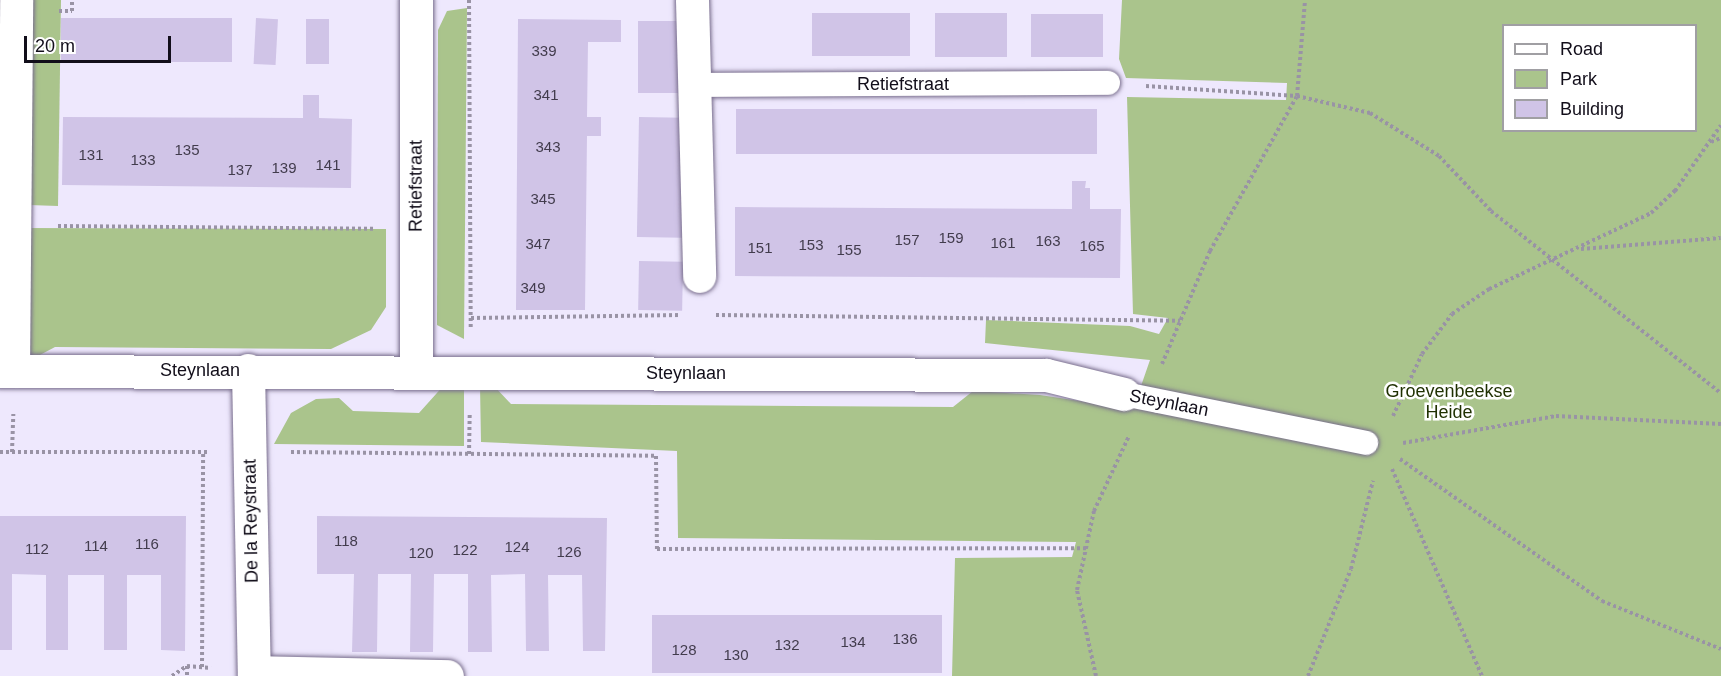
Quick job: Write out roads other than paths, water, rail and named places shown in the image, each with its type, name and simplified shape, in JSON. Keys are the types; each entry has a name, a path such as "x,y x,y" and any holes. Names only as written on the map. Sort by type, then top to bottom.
{"street":[{"path":"7,371 14,226 16,0"},
{"name":"Retiefstraat","path":"416,0 416,371"},
{"path":"692,0 697,85 699,276"},
{"name":"Steynlaan","path":"7,371 248,370 1046,375 1135,396"},
{"name":"De la Reystraat","path":"248,370 254,674 447,676"}],"lane":[{"name":"Retiefstraat","path":"697,85 1108,83"},
{"name":"Steynlaan","path":"1135,396 1366,443"}],"park label":[{"name":"Groevenbeekse Heide","path":"1449,402"}]}
